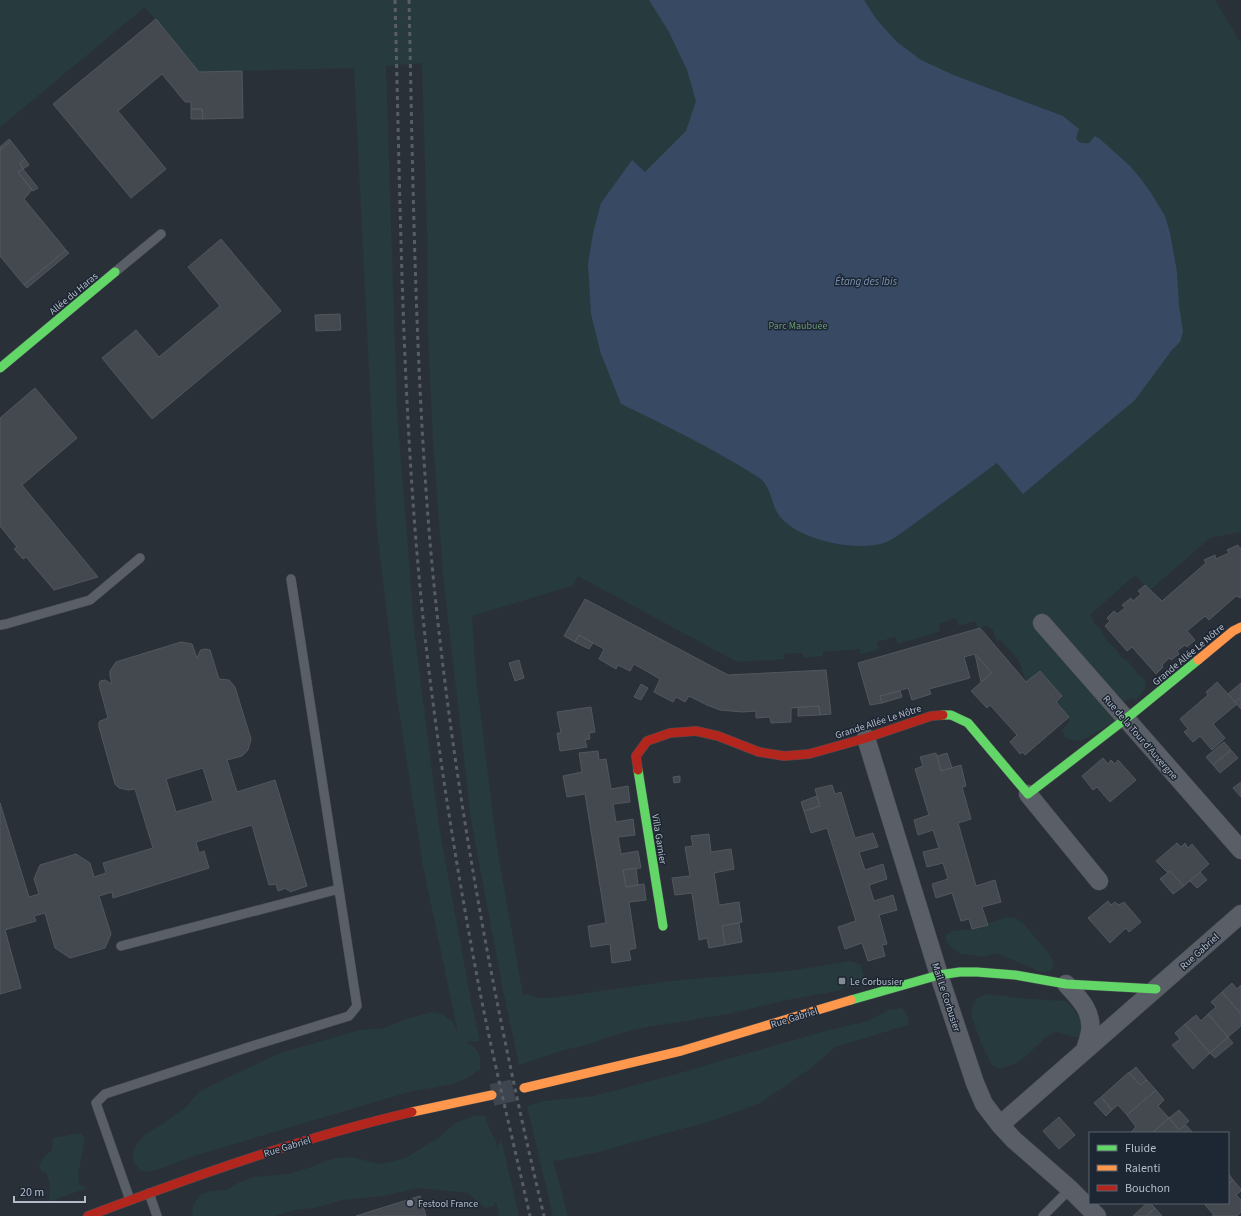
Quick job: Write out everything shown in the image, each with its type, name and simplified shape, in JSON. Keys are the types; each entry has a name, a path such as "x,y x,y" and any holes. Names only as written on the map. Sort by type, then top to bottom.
{"street":[{"name":"Allée du Haras","path":"0,368 115,272"},
{"name":"Rue de la Tour d'Auvergne","path":"1042,623 1241,850"},
{"name":"Grande Allée Le Nôtre","path":"636,756 647,741 670,733 696,731 718,736 759,752 784,756 809,754 866,738 930,716 951,715 968,722 1028,794 1181,676 1233,631 1241,627"},
{"name":"Mail Le Corbusier","path":"866,738 939,975 975,1083 984,1104 1000,1126 1014,1140 1097,1216"},
{"name":"Villa Garnier","path":"636,756 664,926"},
{"path":"1028,794 1099,881"},
{"name":"Rue Gabriel","path":"1000,1126 1241,914"},
{"name":"Rue Gabriel","path":"524,1088 681,1051 939,975 960,972 977,972 1015,975 1066,984 1156,989"},
{"path":"1066,984 1083,1002 1090,1017 1090,1032 1085,1050"},
{"name":"Rue Gabriel","path":"88,1216 149,1193 265,1153 341,1130 492,1095"}],"lane":[{"name":"Allée du Haras","path":"115,272 161,234"},
{"path":"0,625 90,600 140,558"},
{"path":"130,1200 96,1103 105,1094 348,1016 357,1006 291,579"},
{"path":"121,946 339,889"},
{"path":"1043,1216 1070,1190"},
{"path":"149,1193 157,1216"}],"green space":[{"name":"Parc Maubuée","path":"0,0 1215,0 1241,43 1241,532 1210,538 1150,590 1135,575 1090,615 1093,618 1094,623 1100,628 1107,641 1116,649 1122,658 1128,661 1137,673 1143,677 1146,684 1145,689 1136,700 1132,698 1125,701 1114,722 1081,741 1071,740 1065,737 1062,730 1069,722 1069,717 1056,702 1062,696 1040,671 1026,682 1019,661 1000,639 997,642 992,628 989,629 988,625 978,629 975,621 959,626 956,618 939,624 940,631 898,644 895,637 877,642 879,650 860,654 859,649 823,652 823,656 803,658 803,653 784,654 784,659 737,662 578,576 572,586 472,616 476,677 497,847 523,995 527,994 537,998 552,998 671,981 789,971 850,961 861,965 864,978 837,991 787,1000 728,1014 636,1029 519,1065 504,995 471,820 443,575 433,441 428,333 427,232 422,63 386,66 397,409 415,637 439,826 471,1001 480,1041 466,1042 474,1047 478,1053 480,1069 469,1077 453,1084 409,1092 194,1156 157,1170 145,1172 139,1169 133,1161 134,1149 144,1135 186,1107 198,1093 278,1054 359,1030 384,1028 407,1019 432,1012 442,1014 453,1022 458,1033 423,866 397,698 377,531 354,68 199,72 145,7 0,127"},
{"path":"1008,917 1016,918 1023,923 1050,955 1054,964 1051,971 1040,972 997,953 982,957 961,954 953,949 946,941 946,935 954,931 972,929"},
{"path":"987,994 1018,998 1065,1001 1073,1008 1086,1026 1086,1032 1080,1036 1074,1037 1058,1032 1054,1033 1022,1059 1012,1065 1000,1069 992,1065 981,1043 971,1014 977,998"},
{"path":"901,1008 907,1015 908,1025 835,1047 810,1069 760,1103 714,1120 599,1152 556,1161 553,1160 568,1216 553,1216 527,1106 545,1101 594,1096 833,1029 868,1021 889,1010"},
{"path":"476,1115 485,1116 496,1141 497,1148 501,1138 519,1216 499,1216 496,1202 494,1206 485,1208 468,1193 419,1188 382,1196 343,1200 315,1208 295,1210 275,1216 192,1216 193,1205 201,1194 211,1191 227,1190 238,1183 254,1177 289,1174 334,1158 351,1157 380,1164 406,1158 441,1136 455,1123"},
{"path":"81,1133 85,1139 78,1174 79,1184 87,1188 49,1202 49,1181 47,1174 42,1172 39,1166 45,1156 52,1150 53,1138"}],"water":[{"name":"Étang des Ibis","path":"649,0 864,0 877,20 897,42 921,60 956,76 1063,116 1079,129 1076,138 1081,143 1089,143 1095,136 1100,139 1130,166 1141,179 1165,216 1170,233 1177,272 1179,305 1183,332 1180,342 1172,350 1135,400 1023,494 997,463 903,532 887,542 875,545 844,545 828,542 798,531 786,523 778,514 766,485 758,477 707,447 621,404 601,354 591,314 588,264 593,233 601,203 632,160 645,172 686,131 696,101 687,70 669,32"}],"building":[{"path":"156,19 199,72 242,71 243,118 203,119 202,109 191,109 191,102 185,102 162,74 118,111 166,169 131,198 53,104"},
{"path":"191,109 202,109 203,119 191,119"},
{"path":"9,139 11,141 0,150 0,147"},
{"path":"11,141 25,159 20,163 23,169 18,172 32,190 24,199 66,250 24,285 0,256 0,150"},
{"path":"25,159 29,165 23,169 20,163"},
{"path":"23,169 38,188 33,191 18,172"},
{"path":"221,239 281,311 152,419 102,358 136,330 159,357 220,306 188,267"},
{"path":"66,250 69,253 27,288 24,285"},
{"path":"340,314 341,330 316,331 315,315"},
{"path":"35,388 77,438 22,485 98,577 54,590 26,557 23,559 14,549 17,547 0,526 0,418"},
{"path":"1238,545 1239,548 1241,548 1241,598 1236,596 1209,620 1205,616 1187,631 1195,640 1187,647 1185,645 1177,651 1179,654 1171,660 1169,658 1156,674 1132,647 1127,651 1105,626 1110,621 1107,618 1114,611 1117,614 1125,608 1122,605 1131,598 1133,601 1141,594 1138,591 1145,585 1162,601 1206,563 1204,560 1215,555 1216,559 1229,553 1227,550"},
{"path":"585,599 728,675 826,670 831,714 820,715 819,706 791,708 791,722 771,723 770,717 756,718 756,711 742,712 720,710 689,696 685,702 676,697 673,702 654,692 660,679 634,664 630,671 618,665 616,669 599,659 604,649 579,635 575,642 564,636"},
{"path":"980,628 1026,682 1040,671 1062,696 1056,702 1069,717 1025,755 1023,752 1020,754 1010,742 1017,735 990,705 987,708 971,691 992,673 975,654 964,657 970,678 929,689 931,694 912,700 908,688 880,696 882,703 870,705 858,663"},
{"path":"579,635 593,643 589,649 575,642"},
{"path":"181,642 192,644 197,658 201,650 210,650 219,679 229,680 235,687 251,739 248,750 242,756 227,760 237,792 275,780 307,886 290,892 286,888 278,891 276,884 269,885 252,825 196,842 199,853 204,851 209,868 113,898 112,892 99,896 111,934 105,948 70,958 55,948 45,913 34,916 36,921 5,930 21,988 0,994 0,803 29,897 39,894 34,879 40,865 76,854 90,863 94,877 106,873 103,863 153,848 135,789 128,790 119,788 115,784 99,727 100,721 108,718 99,685 100,681 105,680 112,684 110,671 116,662","holes":["203,768 213,801 176,812 166,779"]},
{"path":"975,654 992,673 981,682"},
{"path":"519,660 524,678 515,681 509,663"},
{"path":"1217,682 1237,704 1213,724 1225,738 1212,750 1200,736 1193,742 1184,732 1188,729 1180,719 1208,695 1206,692"},
{"path":"1241,683 1241,697 1235,702 1228,694"},
{"path":"641,684 648,688 641,700 634,697"},
{"path":"900,691 902,697 882,703 880,696"},
{"path":"1241,697 1241,709 1235,702"},
{"path":"819,706 820,715 798,716 798,707"},
{"path":"591,707 595,732 589,733 590,739 585,740 587,747 560,751 557,733 561,733 557,712"},
{"path":"1224,742 1231,750 1213,765 1206,757"},
{"path":"1231,750 1238,758 1220,773 1213,765"},
{"path":"598,751 599,760 606,759 611,789 628,786 630,802 613,804 616,822 633,819 635,835 618,837 621,854 638,851 641,868 623,870 626,887 644,884 646,900 629,902 636,948 629,950 631,960 612,963 610,944 591,947 588,926 606,923 585,794 567,797 563,776 582,772 579,753"},
{"path":"936,753 941,771 961,765 966,786 962,787 971,819 958,823 976,886 995,880 1001,902 982,907 988,925 972,929 969,919 961,921 952,893 936,898 932,884 948,879 943,863 927,867 923,852 939,848 933,830 918,835 914,820 929,815 915,769 923,766 920,757"},
{"path":"947,753 952,768 941,771 937,756"},
{"path":"1103,758 1108,764 1111,760 1115,764 1118,760 1136,780 1110,802 1097,787 1093,790 1082,776"},
{"path":"680,776 680,782 674,783 673,777"},
{"path":"1241,782 1241,797 1233,788"},
{"path":"832,785 835,794 841,792 855,838 873,833 878,847 859,852 865,870 883,864 887,879 869,885 874,901 893,895 897,910 879,915 887,944 882,945 885,956 868,961 862,943 845,949 838,927 856,921 827,828 811,833 804,811 820,806 815,789"},
{"path":"817,796 820,806 804,811 801,802"},
{"path":"709,834 711,852 731,849 734,869 714,873 719,905 739,902 742,922 722,926 725,945 709,948 707,938 699,940 692,893 675,895 672,878 690,876 685,847 693,846 691,836"},
{"path":"1177,843 1181,847 1185,843 1188,848 1192,844 1209,864 1184,886 1170,871 1168,873 1156,861"},
{"path":"636,868 638,885 626,887 623,870"},
{"path":"1170,871 1184,886 1173,894 1160,879"},
{"path":"1200,872 1207,880 1197,888 1190,881"},
{"path":"1108,901 1111,905 1115,902 1119,905 1124,902 1141,922 1129,932 1126,928 1110,943 1088,918"},
{"path":"739,923 742,942 725,945 722,926"},
{"path":"1232,983 1237,989 1241,985 1241,1014 1222,992"},
{"path":"1222,992 1241,1014 1241,1026 1228,1037 1208,1014 1216,1007 1211,1002"},
{"path":"1208,1014 1228,1037 1210,1053 1185,1024 1196,1015 1201,1021"},
{"path":"1185,1024 1210,1053 1193,1069 1172,1045 1180,1039 1175,1033"},
{"path":"1228,1037 1233,1043 1215,1058 1210,1053"},
{"path":"1136,1067 1147,1080 1140,1085 1129,1073"},
{"path":"1129,1072 1140,1085 1147,1080 1156,1090 1127,1115 1118,1105 1112,1110 1101,1097"},
{"path":"1156,1090 1164,1100 1158,1106 1169,1118 1153,1132 1131,1132 1136,1127 1127,1115"},
{"path":"1101,1097 1112,1110 1106,1116 1094,1103"},
{"path":"1179,1110 1189,1121 1179,1130 1169,1118"},
{"path":"1059,1117 1075,1135 1059,1149 1043,1131"},
{"path":"1169,1118 1179,1130 1186,1125 1192,1132 1153,1132"},
{"path":"1229,1174 1233,1180 1229,1183"},
{"path":"1233,1180 1241,1189 1241,1191 1236,1195 1241,1200 1241,1212 1237,1216 1212,1216 1214,1215 1205,1205 1229,1204 1229,1183"},
{"name":"Festool France","path":"420,1196 426,1216 356,1216"},
{"path":"1146,1204 1151,1204 1155,1208 1146,1216 1133,1216"},
{"path":"1155,1208 1162,1216 1146,1216"}],"tunnel":[{"path":"492,1095 524,1088"}],"railway":[{"path":"395,0 401,252 408,420 413,504 429,671 445,790 479,987 530,1216"},
{"path":"409,0 413,204 421,407 430,542 438,627 461,796 490,965 544,1216"}],"traffic: fast":[{"path":"0,368 115,272"},
{"path":"943,715 951,715 968,723 1028,794 1132,714 1198,660"},
{"path":"638,770 663,926"},
{"path":"851,1000 939,975 960,972 1015,975 1066,984 1156,989"}],"traffic: slow":[{"path":"1198,660 1233,631 1241,627"},
{"path":"524,1088 681,1051 851,1000"},
{"path":"412,1112 492,1095"}],"traffic: jam":[{"path":"638,770 636,756 647,741 670,733 696,731 718,736 759,752 784,756 809,754 866,738 931,716 943,715"},
{"path":"88,1216 248,1159 329,1134 412,1112"}],"place":[{"name":"Le Corbusier","path":"842,981"},
{"name":"Festool France","path":"410,1203"}]}
